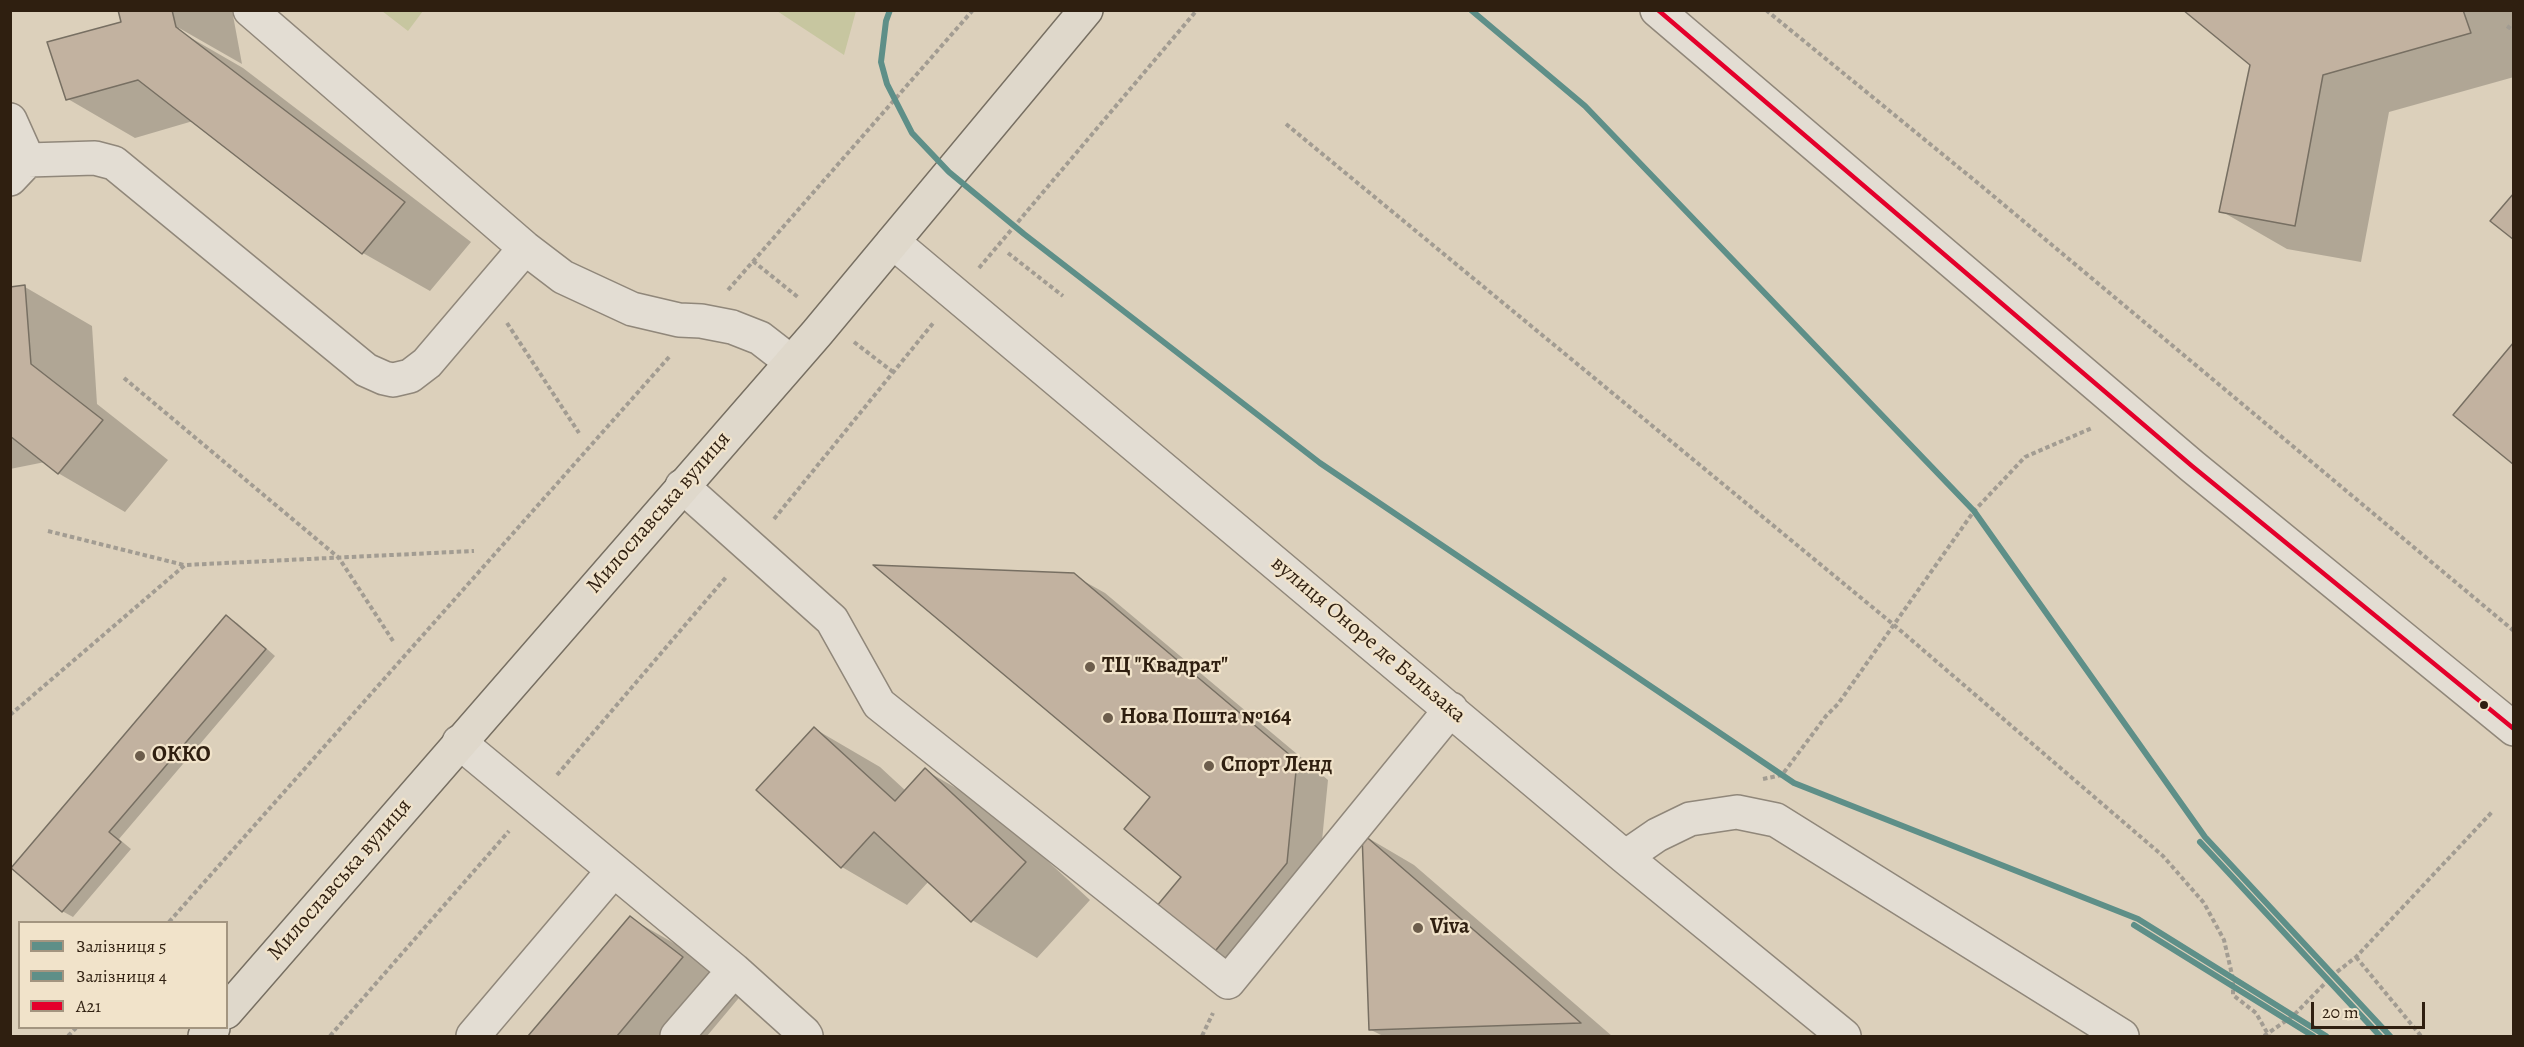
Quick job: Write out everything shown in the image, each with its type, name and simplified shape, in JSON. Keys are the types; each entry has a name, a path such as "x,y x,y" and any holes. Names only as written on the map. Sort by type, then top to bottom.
{"main road":[{"name":"Милославська вулиця","path":"228,1010 791,362 1086,10"}],"street":[{"path":"250,10 525,248 563,277 632,309 679,320 701,321 732,327 760,338 791,362"},
{"path":"1657,10 2128,412 2514,729"},
{"path":"10,120 19,169 95,158 114,163 366,370 384,378 393,380 410,376 427,363 525,248"},
{"name":"вулиця Оноре де Бальзака","path":"893,242 1625,857 1844,1036"},
{"path":"682,486 832,620 879,704 1228,982 1451,709"},
{"path":"459,742 734,970 806,1036"},
{"path":"1625,857 1657,835 1690,819 1737,812 1776,820 2122,1036"},
{"path":"473,1036 614,871"},
{"path":"677,1036 734,970"}],"path":[{"path":"170,921 973,10"},
{"path":"1766,10 1979,184 2514,631"},
{"path":"2507,26 2514,31"},
{"path":"1286,124 1894,626 2163,856 2205,903 2224,940 2233,979 2233,995 2256,1012 2267,1036 2293,1016 2333,975 2356,957 2492,812"},
{"path":"1008,253 1063,296"},
{"path":"487,293 579,433"},
{"path":"124,378 339,558 393,641"},
{"path":"1760,780 1782,775 1894,626 1974,511 2025,457 2128,412"},
{"path":"48,531 185,565 474,552"},
{"path":"10,715 185,565"},
{"path":"2356,957 2421,1036"}],"green space":[{"path":"382,11 423,11 408,31"},
{"path":"777,11 856,11 844,55"}],"building":[{"path":"118,10 172,10 176,27 405,202 362,254 138,80 66,100 47,42 121,22"},
{"path":"2183,10 2463,10 2471,33 2323,75 2295,226 2219,212 2250,65"},
{"path":"2514,193 2514,240 2490,221"},
{"path":"25,285 31,364 103,420 58,474 10,436 10,287"},
{"path":"2514,342 2514,465 2453,415"},
{"name":"ТЦ \"Квадрат\"","path":"873,565 1074,573 1297,761 1287,863 1212,955 1156,907 1181,877 1124,829 1150,797"},
{"name":"ОККО","path":"226,615 266,649 109,832 121,842 62,912 11,868"},
{"path":"814,727 895,801 925,768 1026,862 971,922 874,832 841,868 756,790"},
{"name":"Viva","path":"1362,833 1581,1023 1369,1030"},
{"path":"630,916 683,957 617,1036 528,1036"}],"rail line":[{"name":"5","path":"890,10 886,21 881,62 887,84 912,133 949,172 1024,234 1320,463 1794,783 2138,919 2326,1036"},
{"name":"5","path":"1471,10 1585,106 1974,511 2205,837 2390,1036"},
{"name":"4","path":"2200,842 2380,1036"},
{"name":"4","path":"2134,925 2313,1036"}],"transit line":[{"name":"А21","path":"1658,10 2192,466 2514,729"}],"place":[{"name":"ТЦ \"Квадрат\"","path":"1090,667"},
{"name":"Нова Пошта №164","path":"1108,718"},
{"name":"ОККО","path":"140,756"},
{"name":"Спорт Ленд","path":"1209,766"},
{"name":"Viva","path":"1418,928"}]}
